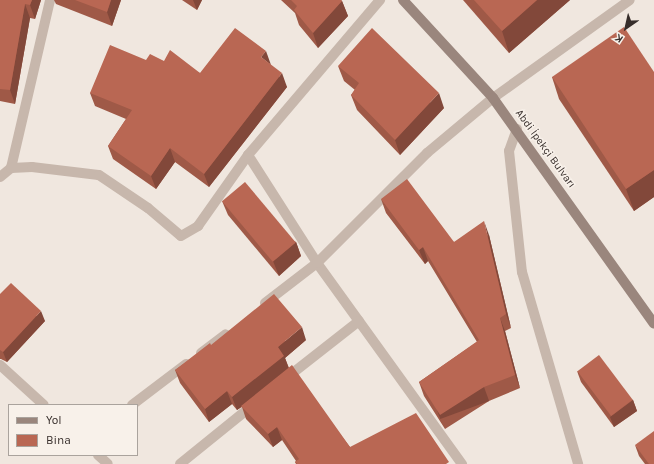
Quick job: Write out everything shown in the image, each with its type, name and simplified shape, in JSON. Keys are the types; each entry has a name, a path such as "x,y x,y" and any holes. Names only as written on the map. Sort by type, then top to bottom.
{"main road":[{"name":"Abdi İpekçi Bulvarı","path":"403,0 493,98 517,129 654,324"}],"street":[{"path":"11,168 50,0"},
{"path":"0,177 11,168 32,167 98,175 148,208 181,236 198,226 248,155 380,0"},
{"path":"256,310 317,262 427,153 493,98 630,0"},
{"path":"517,129 509,151 522,272 578,464"},
{"path":"248,155 317,262 462,464"},
{"path":"274,388 359,321"},
{"path":"133,404 237,325"},
{"path":"0,365 43,404"},
{"path":"180,464 262,397"},
{"path":"99,456 108,464"}],"building":[{"path":"0,0 32,0 30,5 25,4 10,90 0,89"},
{"path":"75,0 111,0 107,12"},
{"path":"291,0 342,1 313,33 294,10 297,6"},
{"path":"474,0 537,0 502,31"},
{"path":"624,27 654,72 654,170 626,189 552,77"},
{"path":"235,28 266,51 261,57 282,73 204,174 170,148 151,176 108,146 132,110 90,93 110,45 146,60 150,54 164,61 170,50 200,73"},
{"path":"372,28 439,93 395,140 351,95 359,83 338,66"},
{"path":"407,179 454,242 484,221 506,314 500,318 515,375 484,387 440,415 419,382 479,340 423,247 419,250 381,199"},
{"path":"245,182 296,243 273,262 222,201"},
{"path":"11,283 41,311 3,352 0,350 0,294"},
{"path":"274,294 302,327 278,347 284,356 232,397 227,391 205,409 175,370 210,343 211,345"},
{"path":"599,355 633,400 611,416 577,371"},
{"path":"292,365 350,447 416,413 449,462 446,464 297,464 295,462 299,459 277,427 268,434 241,406"},
{"path":"654,431 654,464 649,464 635,445"}]}
